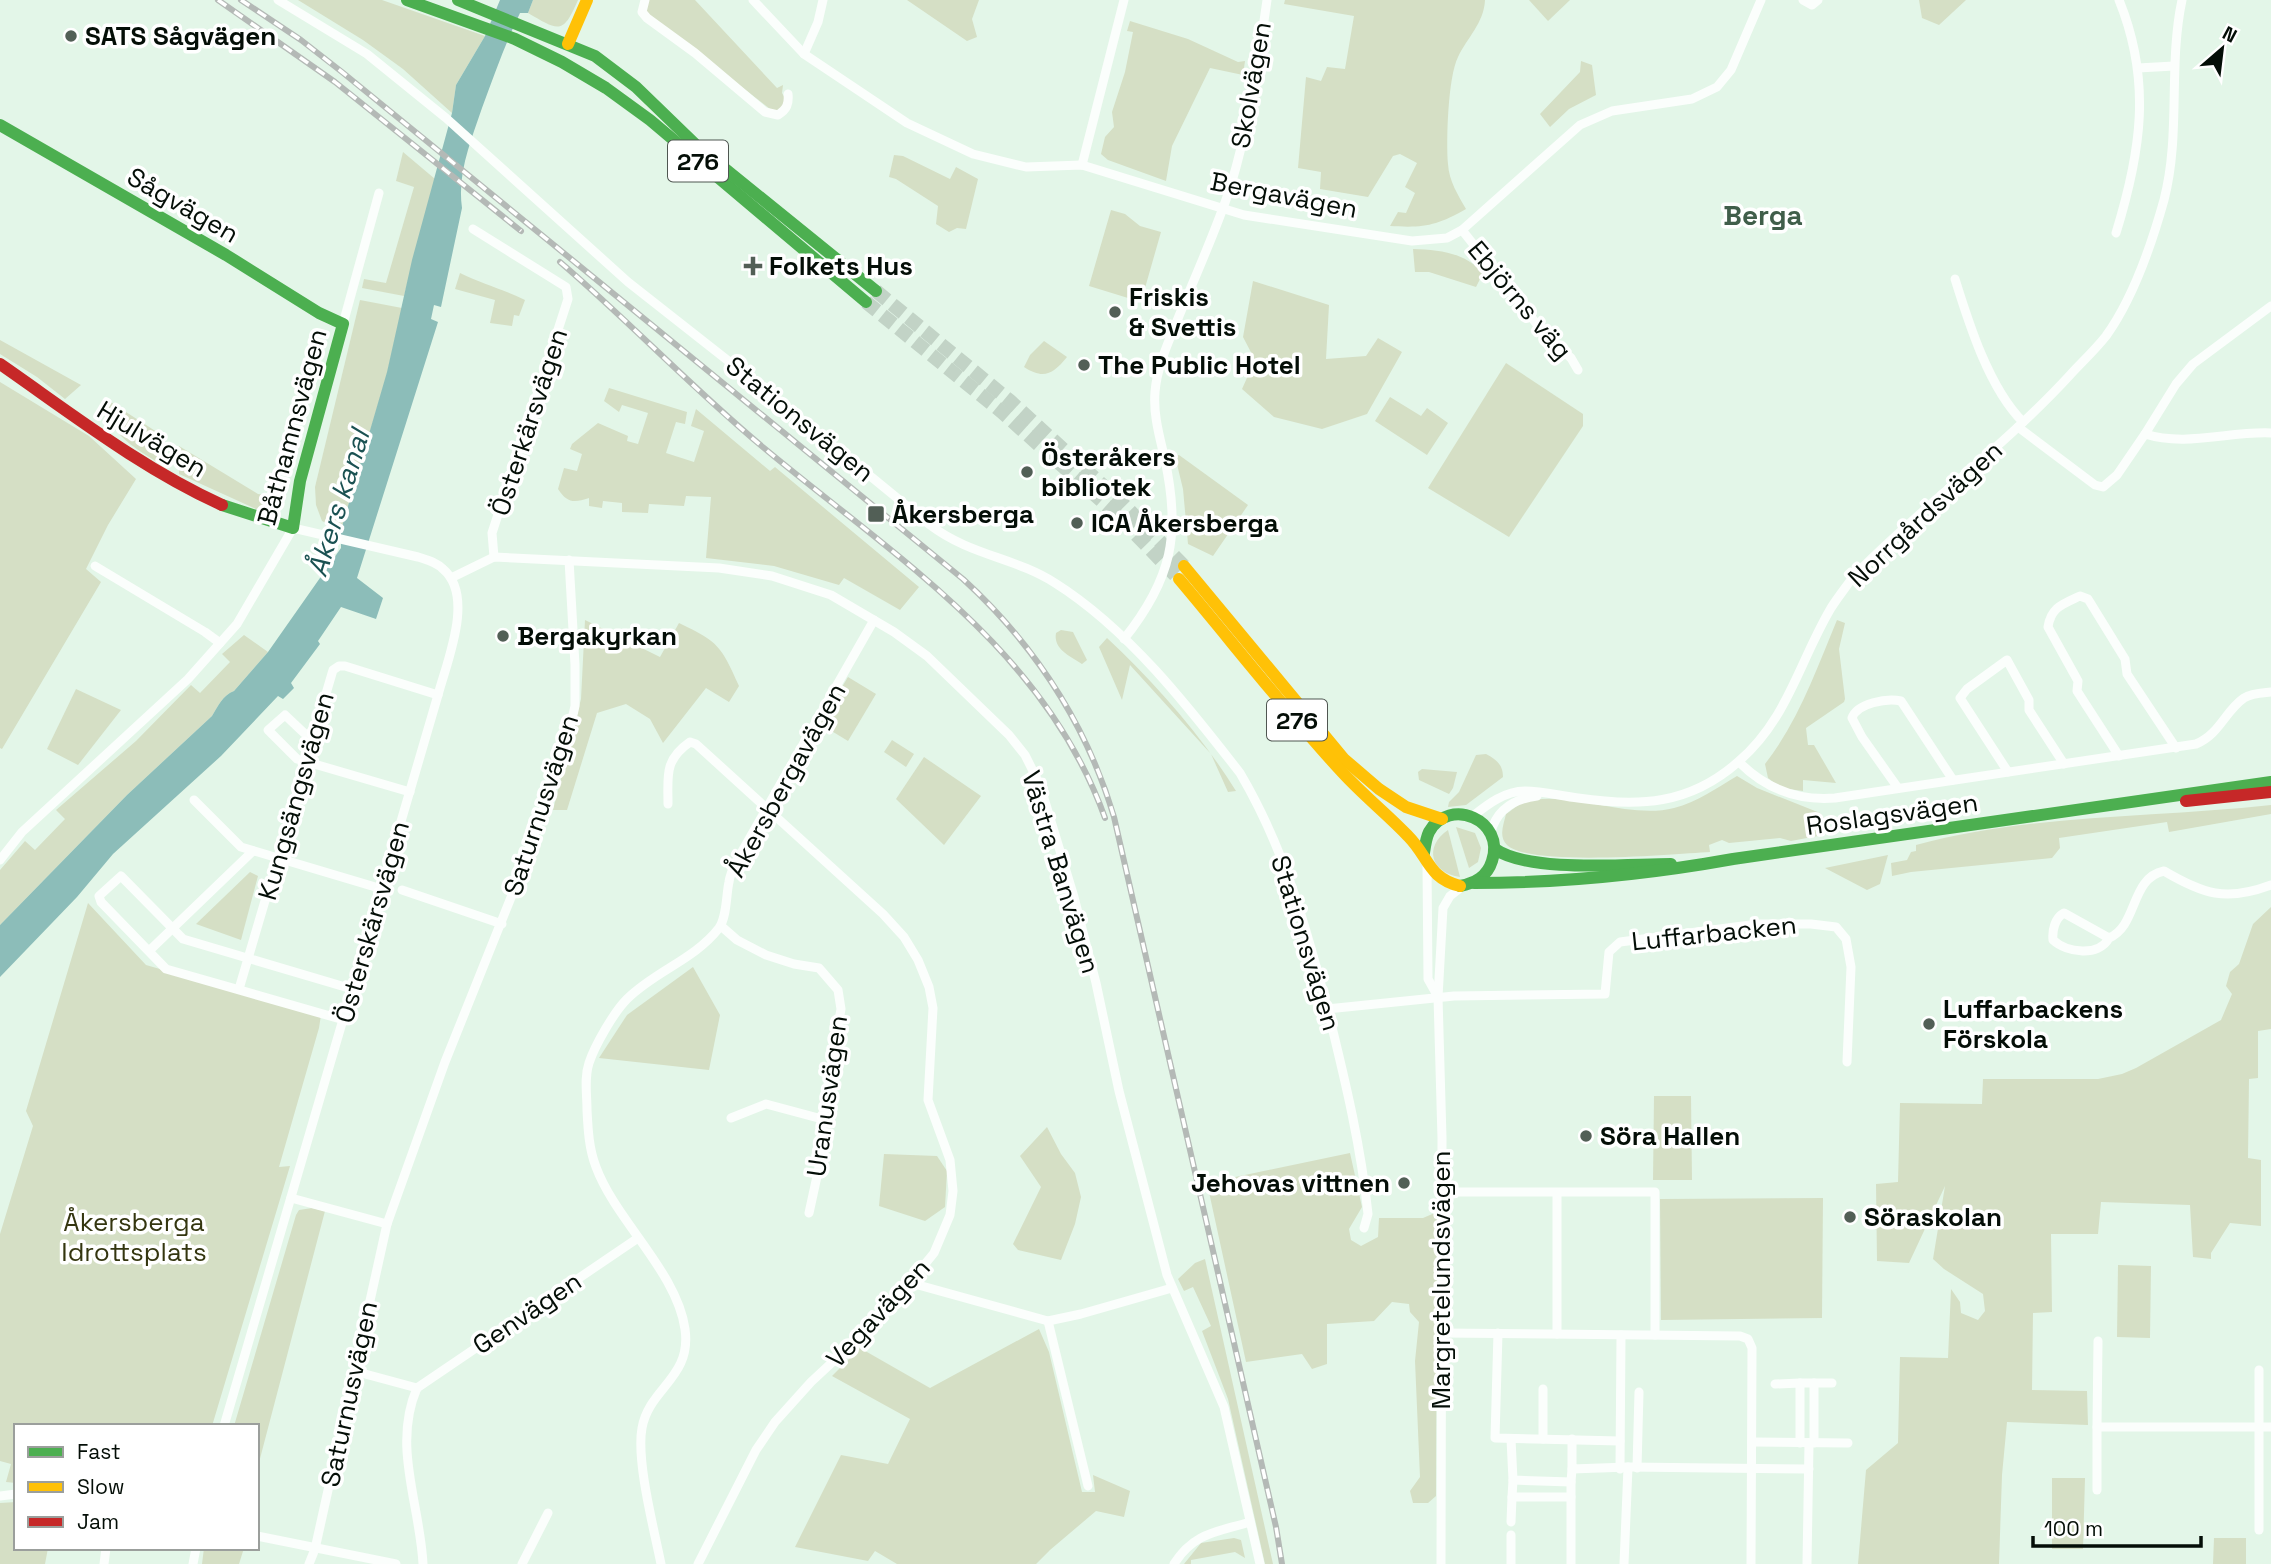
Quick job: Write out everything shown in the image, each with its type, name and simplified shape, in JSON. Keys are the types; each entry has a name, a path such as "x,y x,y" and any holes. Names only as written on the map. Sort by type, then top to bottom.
{"main road":[{"name":"276","path":"407,0 515,39 606,88 650,120 866,302"},
{"name":"276","path":"458,0 595,56 619,73 698,147 876,291"},
{"path":"515,39 529,38 558,48 568,44 587,0"},
{"name":"Sågvägen","path":"0,125 226,255 319,313 343,324"},
{"name":"Båthamnsvägen","path":"293,528 300,481 343,324"},
{"name":"Hjulvägen","path":"0,364 90,430 165,477 227,508 293,528"},
{"name":"276","path":"1184,566 1344,759 1379,789 1406,807 1442,819 1457,814 1473,816"},
{"name":"Roslagsvägen","path":"1179,579 1337,768 1425,857 1436,877 1448,884 1548,883 1663,872 1696,864 2271,782"},
{"name":"Roslagsvägen","path":"2095,807 2225,799 2271,792"},
{"path":"2225,799 2271,798"},
{"path":"1468,885 1486,875 1494,861 1495,849 1491,831 1473,816"},
{"path":"1425,857 1428,833 1442,819"},
{"name":"Roslagsvägen","path":"1495,849 1505,857 1539,864 1696,864"}],"street":[{"name":"Stationsvägen","path":"278,0 367,54 512,175 558,221 628,282 937,530 973,550 1023,567 1055,583 1146,660 1240,773 1275,842 1300,907 1351,1104 1362,1160 1368,1214 1364,1228"},
{"path":"645,0 642,12 647,18 695,53 765,112 778,115 785,110 789,102 788,94"},
{"name":"Bergavägen","path":"754,0 804,54 907,123 973,154 1026,167 1082,165 1221,209 1412,241 1447,238 1462,230 1580,125 1612,111 1692,100 1717,87 1731,70 1760,0"},
{"path":"804,54 818,22 823,0"},
{"path":"1082,165 1124,0"},
{"name":"Skolvägen","path":"1124,639 1149,600 1168,562 1174,518 1154,394 1168,344 1229,190 1247,129 1267,0"},
{"path":"1803,0 1812,5 1818,0"},
{"path":"2116,233 2137,150 2141,92 2126,15 2119,0"},
{"name":"Norrgårdsvägen","path":"1473,816 1505,795 1524,791 1608,803 1647,803 1690,793 1704,787 1738,762 1765,736 1785,702 1831,608 1853,577 2049,398 2106,336 2122,308 2144,258 2164,199 2173,144 2176,26 2182,0"},
{"path":"2138,68 2174,66"},
{"name":"Båthamnsvägen","path":"343,324 379,193"},
{"name":"Österkärsvägen","path":"473,229 566,287 568,299 492,533 494,558"},
{"name":"Ebjörns väg","path":"1462,230 1547,337 1571,358 1578,370"},
{"name":"Norrgårdsvägen","path":"1955,279 1974,338 2020,425"},
{"path":"2020,425 2095,485 2104,487 2117,475 2176,384 2193,364 2271,306"},
{"path":"2145,434 2175,440 2226,434 2271,433"},
{"path":"293,528 435,563 451,578"},
{"name":"Båthamnsvägen","path":"0,860 22,832 188,679 237,624 293,528"},
{"name":"Västra Banvägen","path":"451,578 494,558 719,568 772,576 831,595 874,620 927,656 1009,735 1025,755 1040,785 1074,897 1119,1091 1172,1288 1224,1407 1260,1564"},
{"name":"Saturnusvägen","path":"309,1564 315,1549 387,1224 445,1062 502,924 555,778 575,706 569,560"},
{"path":"95,566 220,643"},
{"name":"Österskärsvägen","path":"225,1424 438,695 458,614 456,586 451,578"},
{"path":"2119,756 2077,691 2078,681 2048,627 2050,616 2059,604 2080,596 2088,598 2124,659 2127,674 2176,748"},
{"name":"Åkersbergavägen","path":"721,926 729,878 736,862 874,620"},
{"path":"2008,772 1960,698 1967,689 2007,660 2029,700 2029,710 2064,764"},
{"name":"Kungsängsvägen","path":"239,989 330,675 339,666 438,695"},
{"path":"1738,762 1768,785 1790,794 1823,799 2196,744 2211,735 2242,699 2271,692"},
{"path":"1898,788 1861,737 1853,718 1854,712 1860,708 1890,698 1901,701 1953,780"},
{"path":"313,736 304,733 285,715 268,730 297,759 410,792"},
{"name":"Vegavägen","path":"668,804 669,765 677,752 690,742 704,749 904,937 918,960 933,1007 928,1100 950,1160 953,1191 945,1232 934,1253 884,1314 811,1382 775,1422 756,1450 698,1564"},
{"name":"Norrgårdsvägen","path":"1491,831 1497,816 1513,802 1553,795"},
{"path":"194,800 241,847 382,889"},
{"path":"149,951 253,851"},
{"name":"Margretelundsvägen","path":"1425,857 1428,979 1438,997"},
{"path":"2109,937 2064,913 2059,916 2052,931 2053,940 2059,946 2079,950 2105,945 2109,937 2119,931 2142,887 2155,872 2164,871 2202,890 2219,895 2234,895 2271,885"},
{"path":"344,1020 166,970 101,902 99,896 121,876 183,939 352,989"},
{"name":"Margretelundsvägen","path":"1441,1564 1441,1051 1438,997 1443,908 1450,896 1468,885"},
{"name":"Saturnusvägen","path":"402,890 502,924"},
{"name":"Luffarbacken","path":"1327,1009 1438,997 1605,994 1608,952 1619,942 1758,924 1811,924 1836,927 1846,939 1851,967 1847,1062"},
{"path":"661,1564 640,1451 641,1429 648,1408 678,1371 685,1348 685,1329 676,1299 609,1194 592,1155 586,1086 588,1068 596,1047 626,999 655,977 691,956 721,926"},
{"name":"Uranusvägen","path":"721,926 737,940 766,955 819,968 838,990 841,1009 822,1119 821,1158 809,1213"},
{"path":"731,1118 766,1104 822,1119"},
{"path":"1441,1192 1655,1192 1655,1335"},
{"path":"1557,1194 1557,1334"},
{"path":"291,1198 387,1224"},
{"name":"Genvägen","path":"417,1388 638,1238"},
{"path":"911,1283 1048,1321 1172,1288"},
{"path":"1048,1321 1088,1486"},
{"path":"1442,1333 1740,1336 1748,1339 1752,1348 1751,1564"},
{"path":"1498,1333 1495,1438 1620,1441"},
{"path":"1621,1335 1620,1441 1628,1468"},
{"path":"2097,1490 2098,1341"},
{"path":"2259,1370 2259,1530"},
{"path":"354,1371 417,1388 406,1428 406,1454 423,1564"},
{"path":"1808,1443 1814,1383"},
{"path":"1775,1384 1832,1383"},
{"path":"1800,1384 1808,1443 1807,1564"},
{"path":"1543,1389 1543,1439"},
{"path":"1624,1564 1628,1468 1639,1392"},
{"path":"2097,1427 2271,1427"},
{"path":"1511,1438 1511,1522"},
{"path":"1571,1564 1572,1439"},
{"path":"1752,1442 1848,1443"},
{"path":"1572,1469 1809,1469"},
{"path":"1513,1480 1571,1482"},
{"path":"1512,1497 1571,1497"},
{"path":"522,1564 548,1513"},
{"path":"1174,1564 1194,1540 1250,1521"},
{"path":"1511,1535 1511,1564"},
{"path":"259,1536 396,1564"}],"green space":[{"path":"298,0 382,0 485,36 456,85 452,113 403,69 363,40"},
{"path":"533,0 578,0 564,24 553,26 528,13"},
{"path":"648,0 695,0 777,88 783,85 782,93 786,100 780,110 774,112 646,13"},
{"path":"907,0 979,0 972,19 977,37 967,41"},
{"path":"1285,0 1485,0 1478,23 1458,57 1448,109 1450,176 1466,209 1430,225 1390,226 1398,212 1406,213 1415,193 1405,187 1417,163 1400,154 1393,156 1368,197 1320,189 1321,172 1298,168 1306,77 1321,81 1327,67 1345,69 1354,16 1284,4"},
{"path":"1529,0 1570,0 1548,21"},
{"path":"1919,0 1966,0 1939,25 1922,18"},
{"path":"1130,21 1188,39 1238,62 1245,61 1243,75 1210,68 1172,146 1166,181 1108,160 1101,154 1105,137 1114,127 1112,112 1125,72 1133,32 1127,31"},
{"path":"1581,61 1592,65 1596,95 1569,109 1550,127 1540,114 1580,72"},
{"path":"403,152 435,179 404,296 362,288 364,279 386,283 414,187 396,181"},
{"path":"894,155 903,156 950,179 956,167 978,179 966,229 957,228 949,232 936,224 938,206 889,177"},
{"path":"1111,210 1125,214 1140,226 1161,232 1141,302 1089,286"},
{"path":"1413,249 1442,251 1459,256 1483,273 1476,287 1429,272 1415,272"},
{"path":"460,273 525,300 519,316 514,315 512,326 490,323 495,300 455,289"},
{"path":"1253,281 1329,305 1326,359 1366,356 1378,338 1402,352 1367,414 1322,429 1274,417 1242,389 1255,360 1243,337"},
{"path":"360,300 402,308 387,374 341,530 322,521 316,505 315,487"},
{"path":"0,340 81,385 65,399 37,377 0,354"},
{"path":"1044,341 1067,357 1053,371 1043,374 1024,367 1030,355"},
{"path":"1506,363 1583,414 1583,426 1509,537 1428,488"},
{"path":"0,382 89,436 136,479 108,525 86,569 101,582 2,749 0,748"},
{"path":"609,388 687,412 685,424 676,422 666,453 694,462 704,431 691,426 696,409 770,471 775,467 919,587 900,610 844,578 839,585 774,566 706,558 711,497 686,496 684,506 649,504 648,513 622,512 622,503 603,501 602,508 589,506 589,498 575,501 568,499 558,489 564,468 577,471 582,454 570,449 572,444 598,423 628,436 627,441 638,444 648,413 622,405 619,412 604,401"},
{"path":"1390,397 1421,416 1427,408 1448,423 1427,455 1375,421"},
{"path":"109,401 163,436 162,465 131,444 111,425 106,417"},
{"path":"179,446 258,494 266,495 269,515 179,474"},
{"path":"1179,455 1248,505 1213,556 1188,544 1183,489 1175,456"},
{"path":"585,620 660,657 679,623 703,635 723,653 739,686 729,702 706,688 663,743 650,719 626,704 597,713 567,810 553,810 581,699"},
{"path":"1837,620 1845,623 1839,649 1845,699 1806,728 1808,745 1814,745 1836,783 1803,780 1803,791 1781,788 1768,778 1765,764 1797,713"},
{"path":"1061,630 1073,632 1087,660 1082,664 1060,648 1056,633"},
{"path":"244,635 268,652 234,691 224,698 212,716 127,795 0,925 0,870 25,841 35,850 65,819 56,810 136,741 191,685 200,693 230,662 222,654"},
{"path":"1107,638 1160,691 1211,754 1130,665 1122,700 1099,647"},
{"path":"848,677 876,694 848,741 820,724"},
{"path":"76,689 121,710 78,765 47,749"},
{"path":"892,740 914,754 906,767 884,752"},
{"path":"1211,754 1223,770 1236,791 1228,792"},
{"path":"1486,754 1499,763 1503,777 1466,805 1448,807 1449,802 1459,792 1476,755"},
{"path":"924,757 981,796 944,845 896,799"},
{"path":"1422,769 1457,772 1449,794 1419,780 1418,772"},
{"path":"1737,776 1757,788 1820,813 1826,820 1823,835 1791,841 1780,838 1729,843 1722,840 1709,845 1710,852 1604,857 1543,856 1521,852 1507,845 1503,838 1506,814 1524,802 1560,799 1656,811 1691,802"},
{"path":"2271,805 2271,814 2169,832 2167,822 2059,838 2060,848 2052,858 1892,876 1891,863 1907,860 1911,852 1916,851 1916,845 1959,835 2048,822"},
{"path":"1456,827 1475,833 1481,848 1478,862 1469,868"},
{"path":"1448,830 1460,877 1442,870 1434,858 1435,844"},
{"path":"1888,855 1880,884 1867,890 1825,868"},
{"path":"250,872 258,876 241,940 196,924"},
{"name":"Åkersberga Idrottsplats","path":"88,903 146,965 321,1015 279,1167 290,1166 213,1424 14,1424 14,1483 6,1482 11,1464 0,1461 0,1234 33,1126 26,1111"},
{"path":"2271,907 2271,1029 2258,1031 2258,1078 2249,1079 2248,1158 2261,1160 2261,1226 2230,1223 2211,1253 2211,1259 2193,1257 2190,1205 2101,1202 2098,1234 2051,1234 2052,1312 2033,1313 2032,1390 2087,1391 2088,1425 2007,1422 1999,1564 1858,1564 1866,1470 1898,1443 1900,1357 1948,1358 1951,1289 1960,1302 1961,1313 1978,1320 1985,1311 1983,1294 1933,1259 1945,1186 1909,1263 1877,1261 1876,1184 1898,1182 1900,1103 1982,1104 1983,1079 2098,1079 2136,1068 2221,1020 2232,994 2226,986 2230,972 2239,964 2253,924"},
{"path":"693,967 720,1015 709,1070 599,1058 627,1015"},
{"path":"1654,1096 1691,1096 1692,1180 1653,1180"},
{"path":"1047,1127 1075,1173 1081,1197 1075,1224 1061,1260 1018,1250 1013,1244 1041,1187 1020,1156"},
{"path":"1350,1153 1362,1207 1349,1229 1351,1240 1361,1246 1378,1237 1379,1218 1423,1218 1437,1212 1436,1496 1428,1503 1413,1503 1410,1491 1420,1477 1415,1361 1419,1322 1410,1312 1409,1304 1392,1302 1374,1321 1327,1324 1327,1364 1312,1369 1302,1354 1246,1362 1207,1183"},
{"path":"884,1154 937,1156 947,1171 945,1207 925,1221 879,1206"},
{"path":"1823,1198 1822,1318 1661,1320 1660,1199"},
{"path":"312,1208 325,1211 259,1462 259,1424 235,1424 299,1210"},
{"path":"1205,1259 1273,1564 1265,1564 1228,1399 1202,1331 1211,1326 1193,1287 1184,1291 1178,1279 1195,1263"},
{"path":"2118,1265 2151,1266 2150,1338 2117,1337"},
{"path":"1039,1329 1049,1352 1082,1492 1095,1492 1093,1475 1130,1491 1124,1517 1096,1511 1036,1564 897,1564 875,1551 868,1561 795,1547 841,1455 888,1464 910,1419 832,1376 860,1348 930,1388"},
{"path":"2052,1478 2085,1478 2083,1549 2052,1549"},
{"path":"14,1502 14,1550 48,1550 45,1564 0,1564 0,1503"},
{"path":"1234,1538 1241,1540 1245,1558 1235,1552 1191,1560 1191,1564 1184,1564 1201,1543"},
{"path":"2214,1538 2246,1538 2246,1564 2213,1564"},
{"path":"204,1550 243,1550 239,1564 202,1564"}],"water":[{"path":"500,0 533,0 528,13 520,13 495,72 470,145 461,182 462,208 441,307 434,305 431,319 438,322 357,578 383,598 376,619 341,607 318,641 320,644 291,683 294,688 283,699 278,696 221,756 113,854 77,897 0,977 0,925 127,795 212,716 224,698 234,691 268,652 341,548 341,530 387,372 412,260 452,113 456,85 485,36"}],"tunnel":[{"path":"876,291 1010,401 1121,502 1184,566"},
{"path":"866,302 1002,412 1113,511 1179,579"}],"railway":[{"path":"218,0 335,82 521,231"},
{"path":"241,0 301,40 342,72 963,579 1013,631 1055,688 1089,749 1114,817 1276,1527 1282,1564"},
{"path":"560,262 738,426 914,569 961,611 1005,656 1045,705 1078,758 1105,818"}],"traffic: fast":[{"path":"407,0 515,39 606,88 650,120 866,302"},
{"path":"458,0 595,56 636,87 698,147 876,291"},
{"path":"0,125 226,255 319,313 343,324 300,481 293,528 222,505"},
{"path":"1474,883 1572,880 1668,870 2271,782"},
{"path":"1424,853 1429,832 1438,821 1461,815 1483,824 1491,834 1494,847 1492,861 1480,878 1460,886"},
{"path":"1495,849 1511,857 1554,864 1671,864"}],"traffic: slow":[{"path":"568,44 587,0"},
{"path":"1184,566 1344,759 1379,789 1406,807 1442,819"},
{"path":"1179,579 1342,772 1408,836 1441,878 1460,886"}],"traffic: jam":[{"path":"0,364 135,457 222,505"},
{"path":"2186,801 2271,792"}],"place":[{"name":"SATS Sågvägen","path":"71,36"},
{"name":"Folkets Hus","path":"753,266"},
{"name":"Friskis & Svettis","path":"1115,312"},
{"name":"The Public Hotel","path":"1084,365"},
{"name":"Österåkers bibliotek","path":"1027,472"},
{"name":"Åkersberga","path":"876,514"},
{"name":"ICA Åkersberga","path":"1077,523"},
{"name":"Bergakyrkan","path":"503,636"},
{"name":"Luffarbackens Förskola","path":"1929,1024"},
{"name":"Söra Hallen","path":"1586,1136"},
{"name":"Jehovas vittnen","path":"1404,1183"},
{"name":"Söraskolan","path":"1850,1217"}],"district":[{"name":"Berga","path":"1763,215"}],"water label":[{"name":"Åkers kanal","path":"338,503"}]}
